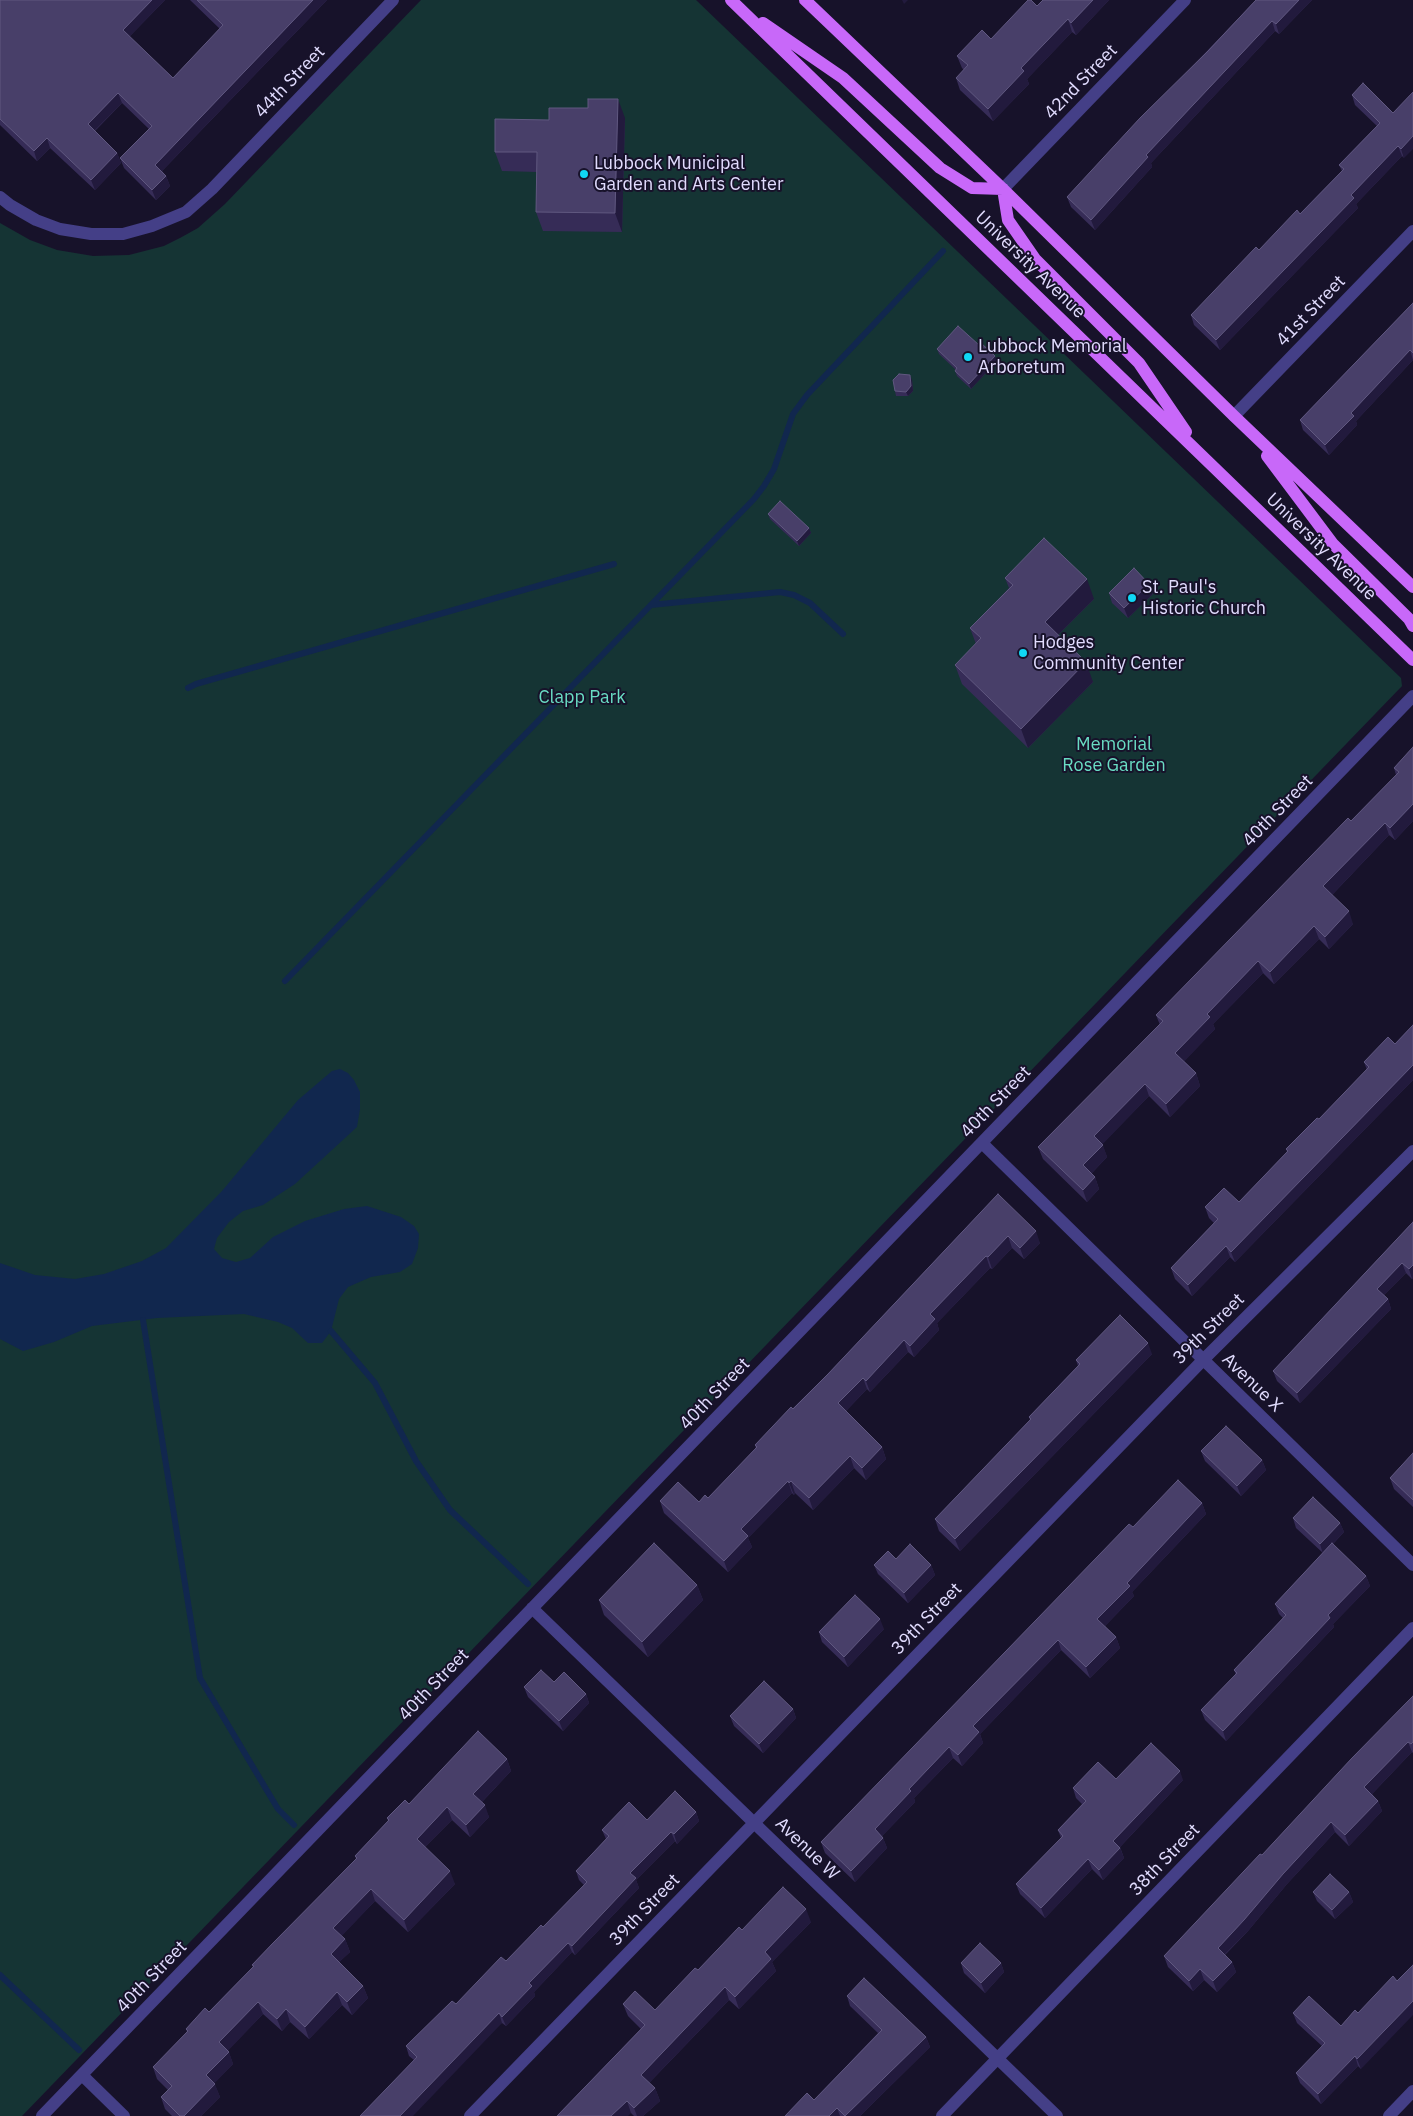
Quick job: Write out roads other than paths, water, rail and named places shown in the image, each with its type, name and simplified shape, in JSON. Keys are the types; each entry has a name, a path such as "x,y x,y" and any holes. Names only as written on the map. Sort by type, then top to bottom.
{"main road":[{"name":"University Avenue","path":"805,0 1003,189 1245,427 1413,586"},
{"name":"University Avenue","path":"732,2 1413,660"},
{"path":"732,2 843,78 940,168 972,188 1003,189 1008,220 1035,260 1139,363 1200,453"},
{"path":"1245,427 1333,544 1409,619 1413,626"}],"street":[{"name":"44th Street","path":"0,197 36,220 60,230 91,234 123,234 152,226 186,212 212,189 393,0"},
{"name":"42nd Street","path":"1003,189 1185,0"},
{"name":"41st Street","path":"1234,416 1413,230"},
{"name":"40th Street","path":"42,2116 1413,696"},
{"name":"Avenue X","path":"982,1143 1413,1564"},
{"name":"39th Street","path":"470,2116 1203,1360 1413,1151"},
{"name":"Avenue W","path":"532,1608 1057,2116"},
{"name":"38th Street","path":"942,2116 1413,1628"},
{"path":"82,2075 124,2116"},
{"path":"1389,2116 1413,2092"}],"water":[{"path":"340,1069 348,1073 360,1092 357,1127 295,1184 263,1205 243,1211 229,1222 217,1238 214,1249 222,1258 236,1262 250,1258 273,1237 305,1221 344,1209 367,1206 401,1217 414,1226 419,1234 418,1248 412,1264 400,1272 371,1277 348,1287 339,1299 331,1331 322,1343 308,1343 292,1328 278,1322 244,1314 157,1318 92,1326 54,1342 23,1351 0,1339 0,1263 35,1275 75,1279 104,1274 142,1261 166,1248 222,1191 298,1100 332,1071"}],"waterway":[{"path":"285,981 754,499 774,469 793,414 807,395 943,251"},
{"path":"188,688 196,684 614,564"},
{"path":"651,605 780,592 794,595 810,603 843,634"},
{"path":"143,1320 200,1678 278,1809 294,1825"},
{"path":"331,1331 375,1383 416,1461 450,1510 528,1584"},
{"path":"0,1975 79,2050"}],"place":[{"name":"Lubbock Municipal Garden and Arts Center","path":"584,174"},
{"name":"Lubbock Memorial Arboretum","path":"968,357"},
{"name":"St. Paul's Historic Church","path":"1132,598"},
{"name":"Hodges Community Center","path":"1023,653"}],"park label":[{"name":"Clapp Park","path":"582,698"},
{"name":"Memorial Rose Garden","path":"1114,755"}]}
